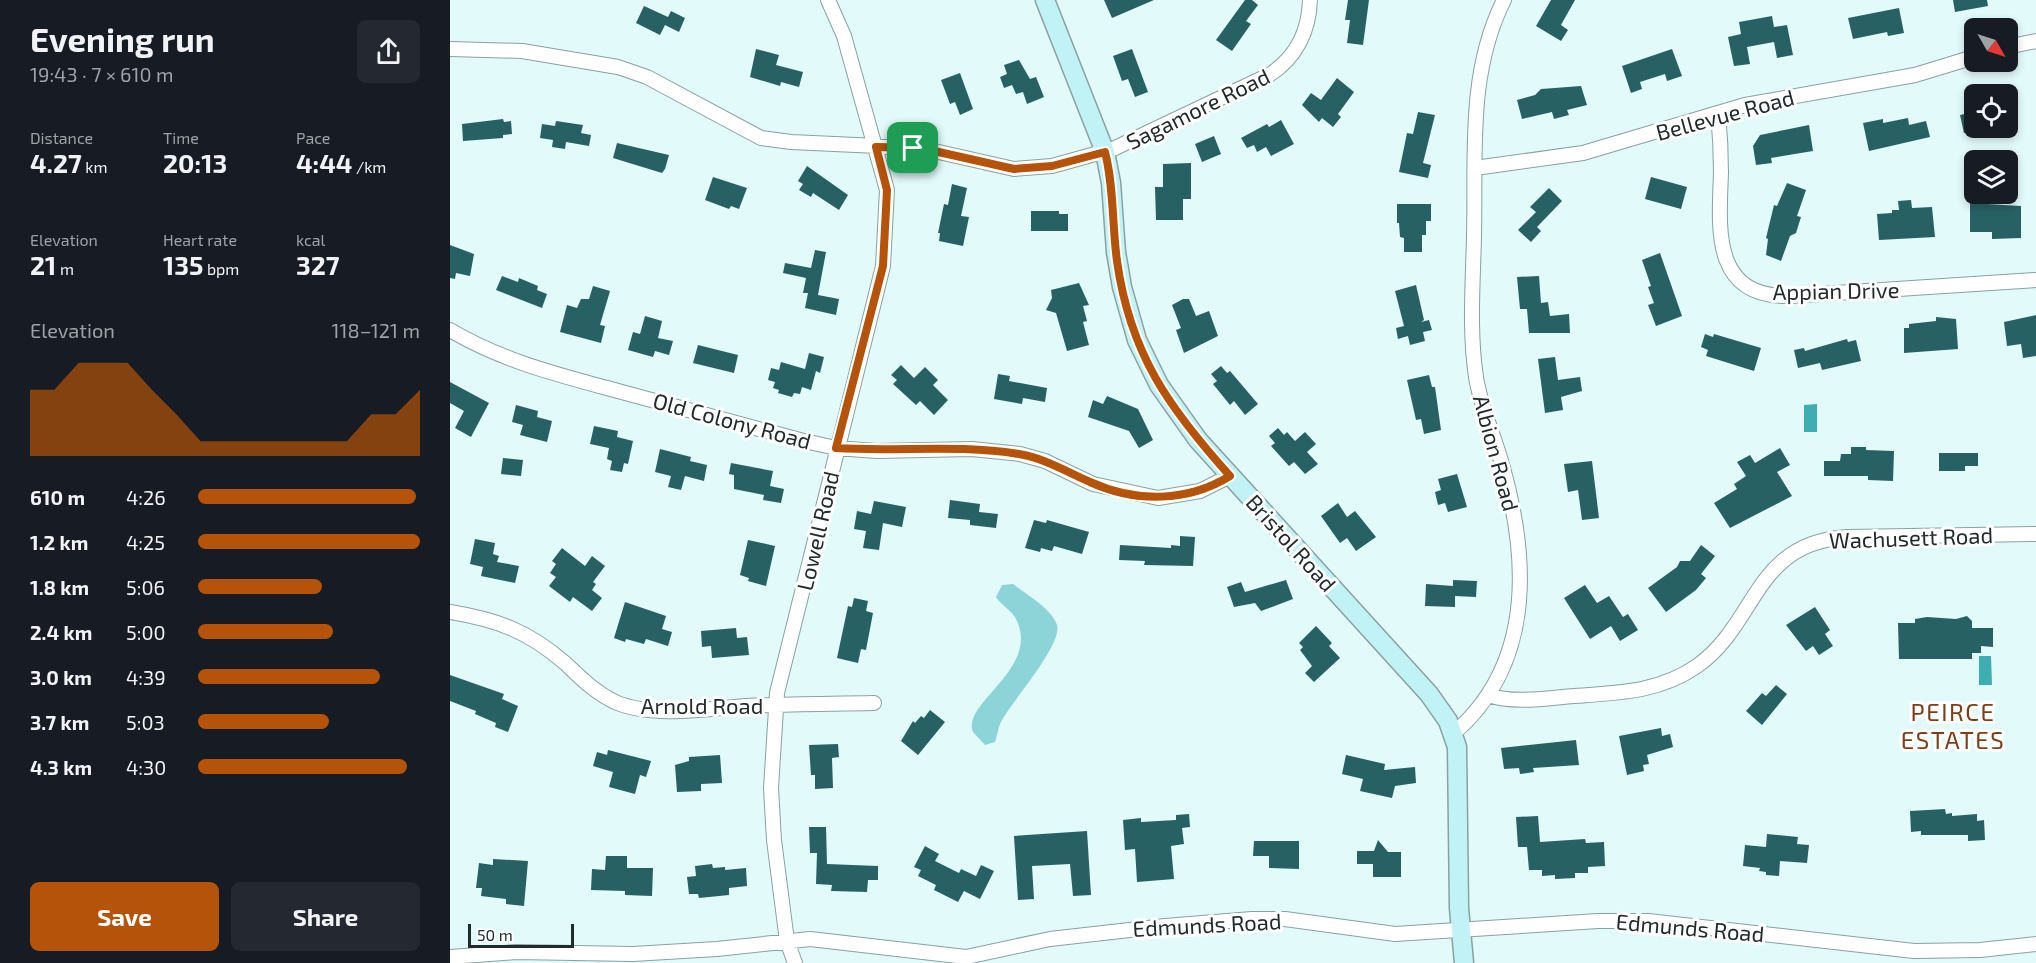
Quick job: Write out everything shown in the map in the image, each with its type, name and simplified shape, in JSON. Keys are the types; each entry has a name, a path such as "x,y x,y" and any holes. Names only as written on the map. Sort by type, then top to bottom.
{"street":[{"name":"Lowell Road","path":"795,963 787,941 774,840 771,788 776,706 836,448 883,266 887,190 844,36 828,0"},
{"name":"Bristol Road","path":"1046,0 1105,152 1111,183 1118,264 1137,340 1170,404 1230,476 1429,694 1454,733"},
{"name":"Sagamore Road","path":"450,49 522,51 618,67 647,77 761,138 876,147 921,148 1014,169 1052,166 1105,152 1131,142 1276,71 1287,61 1300,43 1307,22 1310,0"},
{"name":"Albion Road","path":"1454,733 1488,695 1514,639 1518,617 1516,540 1509,489 1479,393 1474,368 1475,168 1479,72 1488,37 1504,0"},
{"path":"2018,45 2036,41"},
{"name":"Bellevue Road","path":"1475,168 1583,153 1777,98 1915,75 1964,60"},
{"name":"Appian Drive","path":"1718,113 1721,246 1730,268 1752,288 1771,295 1790,296 2036,280"},
{"name":"Old Colony Road","path":"450,330 477,346 507,359 836,448 877,451 972,449 1020,454 1045,461 1093,484 1158,498 1200,491 1230,476"},
{"name":"Wachusett Road","path":"1488,695 1513,699 1622,693 1650,688 1677,678 1704,661 1718,648 1770,572 1795,553 1821,541 1847,537 2036,534"},
{"name":"Arnold Road","path":"450,612 484,618 516,629 541,644 582,682 615,702 637,709 687,711 874,703"},
{"path":"1454,733 1457,754 1460,931 1464,963"},
{"name":"Edmunds Road","path":"450,957 516,952 633,954 717,949 787,941 836,940 966,957 1050,939 1252,919 1285,919 1395,934 1598,921 1648,921 1914,951 1980,951 2036,944"}],"shaded area":[{"path":"1817,404 1817,432 1804,432 1804,405"},
{"path":"1013,584 1050,613 1057,625 1057,634 1044,660 1005,715 995,742 985,745 973,732 972,721 978,709 1010,670 1018,655 1021,639 1015,617 996,597 1002,585"},
{"path":"1979,656 1991,656 1992,685 1979,685"}],"building":[{"path":"1104,0 1154,0 1112,18"},
{"path":"1245,0 1252,0 1258,5 1246,21 1251,24 1232,51 1216,40"},
{"path":"1348,0 1369,0 1363,45 1347,43 1350,20 1345,20"},
{"path":"1551,0 1575,0 1561,25 1568,30 1561,41 1536,26"},
{"path":"1953,0 1987,0 1988,6 1955,12"},
{"path":"644,6 668,17 671,11 685,18 679,32 665,25 660,35 636,23"},
{"path":"1899,8 1904,33 1888,36 1887,32 1853,39 1848,18"},
{"path":"1772,16 1774,27 1787,25 1793,55 1777,58 1774,42 1747,47 1750,64 1734,66 1728,37 1741,34 1739,22"},
{"path":"756,49 779,55 776,65 803,72 799,87 781,82 780,86 750,77"},
{"path":"1132,49 1148,92 1135,97 1128,79 1122,81 1113,56"},
{"path":"1672,49 1682,76 1667,81 1665,74 1640,82 1642,89 1631,93 1622,66"},
{"path":"1019,60 1030,79 1036,77 1044,97 1027,104 1023,92 1016,94 1012,85 1004,88 1000,77 1007,74 1004,65"},
{"path":"960,73 973,109 960,115 955,102 950,104 941,80"},
{"path":"1337,78 1354,92 1338,114 1341,117 1333,127 1322,118 1319,122 1302,105 1311,93 1321,100"},
{"path":"1581,86 1587,105 1567,110 1569,115 1554,119 1552,112 1522,119 1517,100 1535,95 1541,89"},
{"path":"1418,112 1435,115 1423,163 1431,165 1428,178 1399,172 1407,133 1413,134"},
{"path":"1964,114 1964,133 1960,115"},
{"path":"1908,118 1909,125 1926,121 1930,137 1869,151 1863,123 1883,119 1883,123"},
{"path":"503,119 504,122 511,121 512,134 503,135 503,138 463,141 462,124"},
{"path":"1281,120 1294,144 1271,156 1266,147 1257,152 1254,145 1247,148 1241,138 1267,124 1269,127"},
{"path":"556,121 583,125 581,133 591,135 589,146 566,142 565,149 552,147 553,140 540,138 542,124 555,126"},
{"path":"1809,125 1813,151 1771,158 1772,163 1756,165 1753,146 1760,135"},
{"path":"1214,136 1221,154 1202,162 1195,144"},
{"path":"617,143 669,155 665,169 662,173 613,158"},
{"path":"1191,163 1191,199 1183,199 1183,220 1156,220 1155,187 1163,187 1163,164"},
{"path":"807,166 848,195 839,210 813,193 811,197 799,190 803,184 798,181"},
{"path":"713,177 747,188 739,209 731,206 729,209 705,200"},
{"path":"1651,177 1687,187 1681,209 1645,199"},
{"path":"1787,183 1806,190 1797,216 1801,217 1796,233 1790,236 1781,261 1766,255 1768,239 1766,238 1774,205 1777,206"},
{"path":"952,184 967,188 961,216 969,217 963,246 939,241 940,233 938,233 944,204 948,205"},
{"path":"1549,188 1562,201 1537,227 1541,231 1531,242 1518,230 1536,212 1530,207"},
{"path":"1911,200 1912,208 1932,207 1935,237 1879,240 1877,214 1892,213 1892,210 1899,210 1898,201"},
{"path":"1397,204 1431,204 1431,221 1426,221 1426,235 1422,235 1422,252 1404,252 1404,238 1400,237 1399,223 1397,223"},
{"path":"1970,204 2021,206 2021,238 1992,239 1992,232 1970,232"},
{"path":"1031,211 1059,211 1059,214 1068,214 1068,231 1031,231"},
{"path":"450,245 474,254 470,276 456,273 455,279 450,278"},
{"path":"815,250 826,252 818,295 839,299 836,315 805,308 808,293 803,293 806,278 783,273 785,263 811,268"},
{"path":"1660,253 1682,316 1656,326 1648,305 1654,303 1642,260"},
{"path":"502,276 518,282 519,278 538,286 537,290 547,294 542,308 496,290"},
{"path":"1539,276 1541,303 1548,302 1550,316 1569,314 1570,333 1529,333 1527,309 1520,309 1517,277"},
{"path":"1079,283 1089,305 1083,306 1087,321 1083,322 1089,345 1067,351 1056,313 1046,310 1052,298 1051,290"},
{"path":"1416,285 1424,320 1421,322 1429,320 1432,330 1423,332 1425,341 1410,345 1408,336 1398,339 1396,328 1404,326 1395,291"},
{"path":"593,286 610,291 600,325 605,326 601,343 560,332 567,305 577,308 581,299 589,299"},
{"path":"1183,299 1189,299 1196,316 1209,311 1218,336 1184,353 1176,330 1181,328 1172,305"},
{"path":"2036,315 2036,356 2023,358 2021,344 2007,346 2004,322"},
{"path":"645,316 662,321 658,338 673,341 669,355 655,351 653,357 628,350 633,332 640,334"},
{"path":"1936,317 1956,319 1958,349 1904,353 1904,328 1909,328 1909,324 1936,321"},
{"path":"1705,334 1713,337 1714,334 1761,348 1754,371 1706,356 1708,350 1701,347"},
{"path":"1847,339 1848,342 1856,340 1861,361 1822,370 1820,363 1798,368 1794,350 1804,348 1805,351"},
{"path":"698,345 738,355 734,373 693,363"},
{"path":"809,353 824,357 820,373 816,371 811,390 802,387 800,394 794,393 792,397 778,393 779,390 773,388 775,382 768,380 771,368 779,370 781,362 805,369"},
{"path":"1555,357 1558,380 1580,377 1582,391 1561,397 1563,410 1545,413 1538,359"},
{"path":"901,365 914,378 925,367 938,380 933,385 948,400 934,415 920,401 916,405 893,384 897,380 891,375"},
{"path":"1221,366 1227,373 1230,371 1258,404 1245,415 1234,401 1230,405 1213,384 1217,381 1211,374"},
{"path":"998,374 1010,376 1009,381 1047,388 1045,402 1023,398 1022,404 994,399"},
{"path":"1429,375 1432,387 1435,387 1441,430 1424,434 1421,419 1416,420 1407,380"},
{"path":"450,382 489,403 471,437 455,428 464,411 450,403"},
{"path":"1107,396 1138,409 1153,440 1139,448 1129,431 1088,417 1093,400 1103,404"},
{"path":"516,405 538,411 537,417 552,421 547,442 520,435 523,425 512,422"},
{"path":"594,426 618,431 617,437 633,441 628,464 624,463 622,472 610,470 612,461 607,459 609,448 590,444"},
{"path":"1278,428 1284,435 1287,432 1295,441 1305,432 1316,444 1307,452 1318,464 1305,474 1294,462 1289,466 1271,446 1275,443 1269,436"},
{"path":"1851,447 1894,451 1893,481 1868,480 1868,476 1824,476 1824,461 1840,461 1841,454 1851,454"},
{"path":"1780,448 1790,465 1777,472 1792,496 1730,528 1714,503 1737,489 1734,484 1746,476 1737,462 1750,455 1755,463"},
{"path":"660,449 691,457 690,461 707,465 704,481 685,476 681,490 668,487 671,476 655,472"},
{"path":"1939,453 1978,453 1978,466 1965,466 1965,471 1939,471"},
{"path":"503,458 523,460 521,476 501,474"},
{"path":"1592,461 1599,518 1582,520 1578,490 1568,492 1564,464"},
{"path":"731,463 773,471 770,486 784,489 781,503 763,500 764,495 734,489 734,475 729,474"},
{"path":"1457,474 1467,507 1448,512 1445,503 1438,505 1435,492 1441,490 1438,479"},
{"path":"950,500 980,504 979,512 998,514 996,528 970,525 970,520 948,518"},
{"path":"874,501 906,507 902,527 883,523 879,550 863,548 866,531 854,529 857,511 871,514"},
{"path":"1338,503 1347,517 1355,511 1376,537 1356,551 1347,538 1340,543 1321,516"},
{"path":"1034,520 1046,523 1047,520 1089,532 1082,554 1054,546 1052,551 1041,548 1040,552 1025,548"},
{"path":"1180,536 1195,537 1193,566 1144,565 1145,561 1119,560 1120,545 1171,548 1171,545 1180,546"},
{"path":"475,539 495,543 493,554 499,556 497,562 519,566 515,583 481,576 483,567 470,564"},
{"path":"748,540 775,546 766,586 748,581 749,578 740,575"},
{"path":"1701,545 1715,556 1701,574 1706,578 1696,590 1666,612 1648,588 1677,567 1680,561 1690,561"},
{"path":"562,548 585,566 592,556 605,566 593,582 596,584 592,590 602,598 592,611 573,597 570,602 549,586 556,577 550,573 556,564 552,561"},
{"path":"1286,580 1293,599 1261,611 1255,603 1234,607 1227,587 1241,582 1245,592"},
{"path":"1453,580 1477,581 1476,597 1455,596 1455,607 1425,606 1426,584 1453,586"},
{"path":"1585,585 1597,603 1609,596 1623,617 1628,614 1638,630 1620,641 1611,626 1590,639 1564,598"},
{"path":"854,598 868,601 866,611 873,613 866,650 861,649 858,663 837,658 848,606 852,607"},
{"path":"625,602 666,616 662,629 672,632 668,646 646,639 644,644 614,638"},
{"path":"1815,607 1830,630 1825,634 1833,646 1819,655 1813,646 1806,651 1786,625"},
{"path":"1967,616 1972,621 1972,628 1993,628 1993,647 1981,646 1981,653 1972,653 1972,659 1899,659 1898,623 1915,623 1915,619 1927,617 1956,619"},
{"path":"1316,626 1332,643 1329,646 1340,658 1314,682 1305,673 1312,666 1300,650 1303,647 1299,643"},
{"path":"736,628 737,638 747,637 749,655 712,658 711,646 702,647 701,631"},
{"path":"450,675 504,694 502,699 518,706 508,732 495,727 496,723 475,714 476,711 450,701"},
{"path":"1776,685 1787,694 1762,725 1746,711 1762,693 1766,696"},
{"path":"930,710 945,722 918,755 901,741 913,721 915,723 921,716 924,718"},
{"path":"1661,728 1662,736 1670,734 1673,747 1647,755 1649,764 1643,765 1644,771 1627,775 1619,736"},
{"path":"1576,740 1579,765 1533,768 1534,772 1520,774 1519,768 1504,769 1501,748"},
{"path":"838,744 839,757 832,758 833,788 815,789 815,775 811,775 809,745"},
{"path":"608,750 651,761 646,777 640,775 635,794 609,787 613,772 593,766 597,752 607,755"},
{"path":"720,755 722,783 701,784 701,791 677,792 675,765 689,761 689,757"},
{"path":"1346,755 1385,764 1384,770 1415,767 1416,783 1395,786 1392,798 1360,791 1363,779 1342,774"},
{"path":"1945,809 1946,814 1952,813 1952,816 1977,814 1977,821 1984,820 1985,840 1968,841 1968,835 1921,835 1921,831 1911,832 1910,811"},
{"path":"1189,814 1190,827 1182,828 1184,844 1171,846 1174,879 1137,882 1135,849 1125,850 1123,820 1141,818 1141,822 1176,820 1176,815"},
{"path":"1538,816 1540,842 1585,839 1586,843 1604,842 1605,866 1588,867 1588,873 1575,873 1575,878 1555,879 1555,875 1542,876 1542,870 1529,870 1527,847 1518,847 1516,817"},
{"path":"809,827 826,827 827,864 878,866 878,880 868,880 867,892 831,891 832,885 816,884 817,853 810,853"},
{"path":"1087,831 1091,895 1073,896 1070,864 1032,866 1034,899 1018,900 1014,836"},
{"path":"1767,834 1798,837 1797,844 1809,845 1807,863 1780,861 1779,876 1766,875 1766,872 1759,871 1760,868 1743,866 1745,845 1766,847"},
{"path":"1378,840 1388,852 1401,852 1401,877 1373,877 1373,864 1357,864 1357,851 1374,851"},
{"path":"1254,841 1299,841 1299,869 1269,868 1269,856 1253,856"},
{"path":"925,846 939,854 935,861 959,873 961,869 976,876 981,865 994,871 980,899 964,891 958,902 934,890 936,885 918,876 921,870 914,867"},
{"path":"606,856 627,856 627,868 653,868 652,896 625,895 625,891 591,890 592,869 605,870"},
{"path":"493,859 528,861 524,906 506,904 506,899 481,896 482,888 476,888 479,863 493,865"},
{"path":"712,864 713,868 725,867 725,870 746,868 747,886 729,888 729,895 699,898 698,894 689,894 687,877 696,876 695,866"}],"district":[{"name":"PEIRCE ESTATES","path":"1953,727"}],"route":[{"path":"876,147 913,148 1014,169 1052,166 1105,152 1111,183 1118,264 1127,309 1137,340 1145,360 1170,404 1230,476 1200,491 1158,498 1093,484 1045,461 1020,454 972,449 877,451 836,448 883,266 887,190 876,147"}]}
